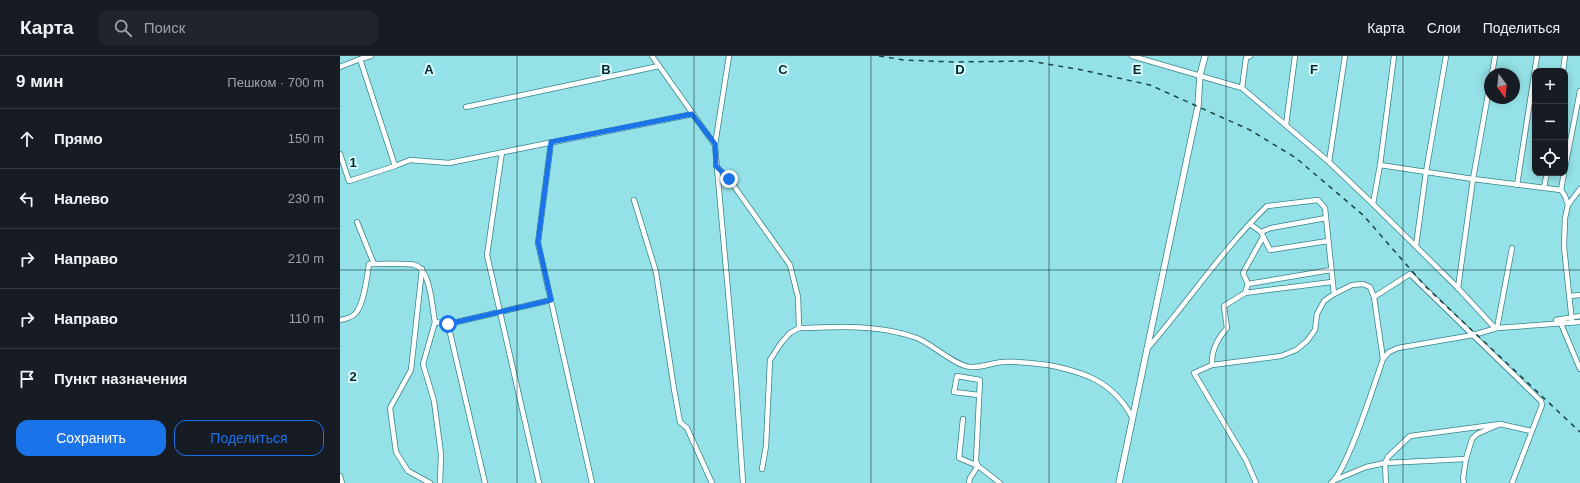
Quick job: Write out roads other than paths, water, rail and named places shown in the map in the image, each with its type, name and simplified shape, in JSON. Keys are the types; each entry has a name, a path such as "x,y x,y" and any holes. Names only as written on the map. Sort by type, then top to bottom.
{"street":[{"path":"340,67 371,56"},
{"path":"652,56 692,114 715,144"},
{"path":"729,56 715,144 736,381 743,483"},
{"path":"1132,56 1242,88 1329,162 1416,246 1494,327 1497,328"},
{"path":"1119,483 1198,106 1200,75 1205,56"},
{"path":"1242,88 1246,58 1250,56"},
{"path":"1286,126 1295,56"},
{"path":"1329,162 1344,56"},
{"path":"1373,204 1380,164 1394,56"},
{"path":"1416,246 1426,172 1446,56"},
{"path":"1493,68 1495,56"},
{"path":"1517,185 1536,56"},
{"path":"1563,68 1565,56"},
{"path":"360,59 395,166"},
{"path":"466,107 658,66"},
{"path":"1568,153 1580,92"},
{"path":"1458,288 1486,104"},
{"path":"340,157 349,181 410,160 449,163 692,114"},
{"path":"551,142 538,242 592,483"},
{"path":"502,152 487,255 539,483"},
{"path":"1380,164 1474,179 1561,190"},
{"path":"716,166 729,179 790,265 798,297 799,328"},
{"path":"1544,187 1546,176"},
{"path":"1563,176 1561,190 1568,205"},
{"path":"1572,320 1564,247 1565,218 1568,205 1580,189"},
{"path":"634,200 656,272 680,422 687,428 712,483"},
{"path":"1146,351 1227,249 1267,206 1318,200 1324,208 1326,218 1334,294"},
{"path":"1261,232 1271,228 1326,218"},
{"path":"357,222 374,264"},
{"path":"1250,224 1261,232 1270,250 1328,241"},
{"path":"1245,293 1248,284 1243,273 1263,237"},
{"path":"1497,328 1512,248"},
{"path":"340,320 355,314 359,307 366,285 369,264 415,265 422,269 428,282 434,322 423,364 434,401 442,454 440,483"},
{"path":"422,269 411,370 390,408 396,452 408,471 430,483"},
{"path":"1248,284 1331,270"},
{"path":"1374,297 1410,274 1541,401 1542,406 1512,483"},
{"path":"1212,365 1211,358 1217,338 1227,328 1224,306 1245,293 1332,282"},
{"path":"1256,483 1246,460 1194,374 1212,365 1281,356 1296,350 1307,341 1315,330 1317,314 1324,301 1352,285 1363,284 1370,287 1374,297 1382,358 1359,426 1340,472 1333,482"},
{"path":"1570,296 1580,295"},
{"path":"434,322 448,324 551,300"},
{"path":"1382,358 1389,352 1398,348 1473,335 1497,328 1559,322 1572,320 1580,316"},
{"path":"1572,320 1580,322"},
{"path":"1559,322 1580,369"},
{"path":"448,324 485,483"},
{"path":"762,469 766,446 770,360 790,333 799,328 855,327 895,330 918,338 954,360 969,367 1003,362 1030,362 1072,370 1092,377 1109,389 1126,405 1132,417"},
{"path":"978,466 976,461 980,380 957,376 954,392 979,395"},
{"path":"963,419 958,458 978,466 1000,483"},
{"path":"1386,483 1385,463 1388,457 1410,436 1500,424 1531,431"},
{"path":"1464,483 1463,479 1466,459 1472,440 1477,434 1500,424"},
{"path":"1333,482 1366,467 1385,463 1466,459"},
{"path":"969,483 970,478 978,466"},
{"path":"340,476 342,483"}],"railway":[{"path":"879,56 904,60 954,62 1030,61 1082,70 1150,85 1250,130 1296,158 1363,215 1426,287 1580,432"}]}
